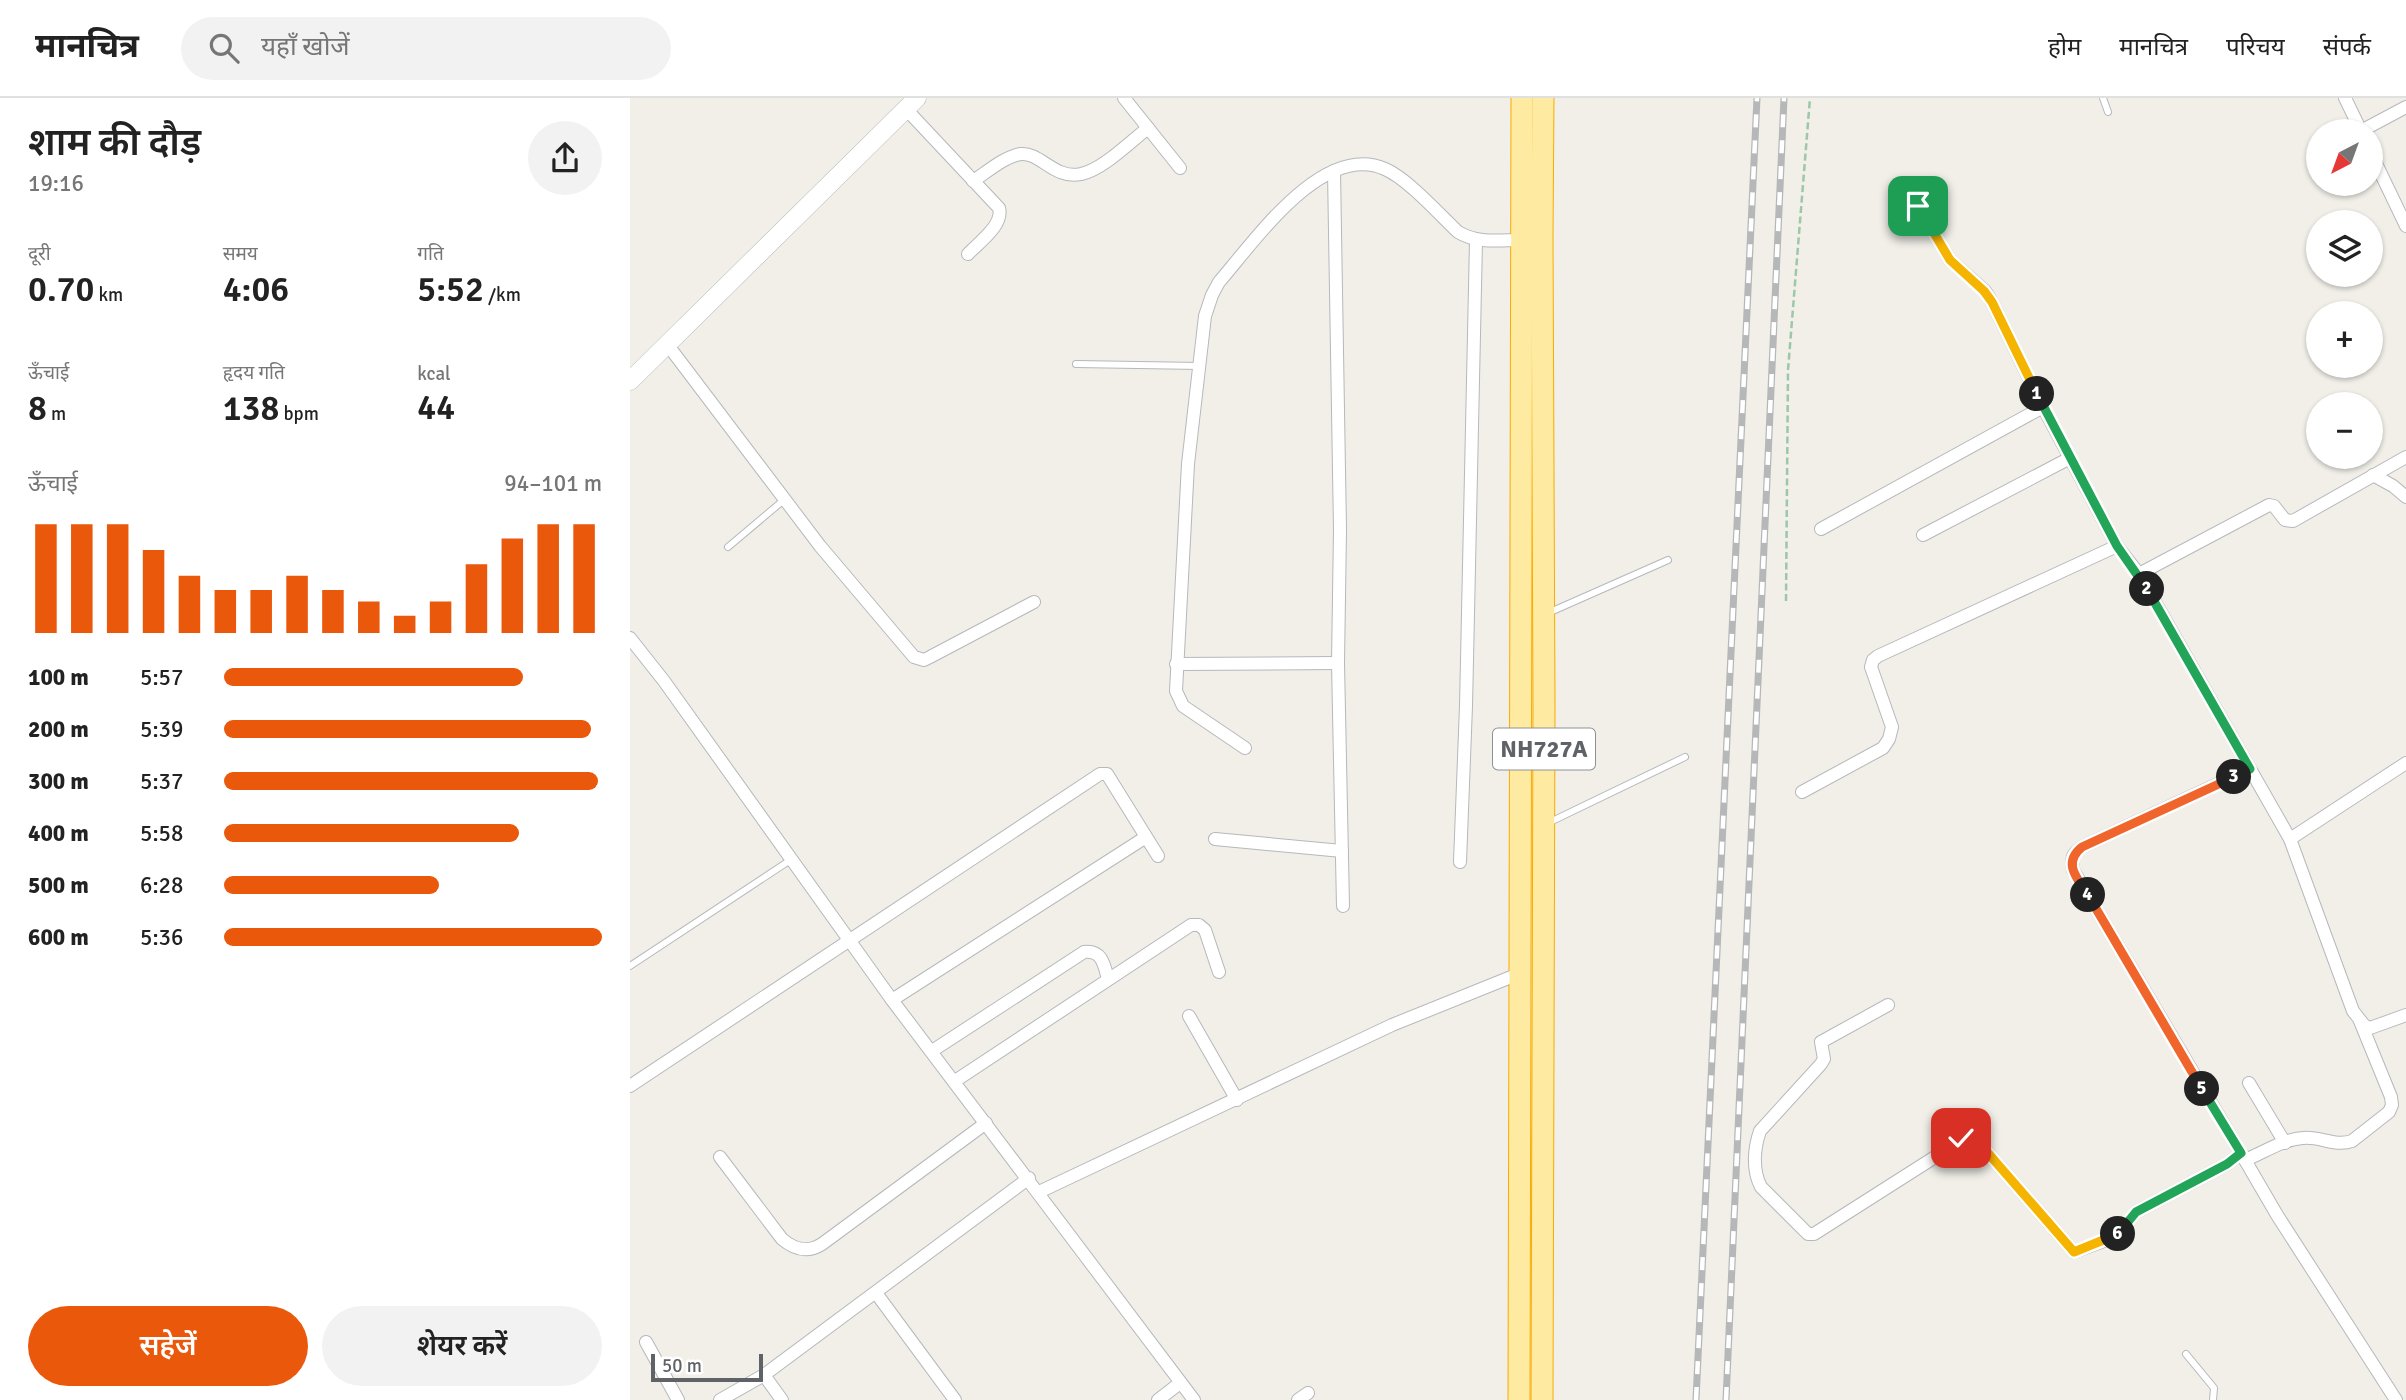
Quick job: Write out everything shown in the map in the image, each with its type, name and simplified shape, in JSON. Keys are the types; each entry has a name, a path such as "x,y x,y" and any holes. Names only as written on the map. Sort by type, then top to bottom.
{"highway":[{"name":"NH727A","path":"1519,1400 1522,98"},
{"name":"NH727A","path":"1542,1400 1544,98"}],"main road":[{"path":"630,381 912,103"}],"street":[{"path":"1124,98 1180,168"},
{"path":"2345,98 2355,119"},
{"path":"912,103 973,181 999,208 1001,215 998,222 968,254"},
{"path":"2384,119 2406,107"},
{"path":"973,181 1016,155 1026,154 1059,173 1083,174 1096,168 1148,128"},
{"path":"1245,748 1183,706 1176,691 1188,464 1205,316 1219,282 1291,199 1334,171 1364,164 1389,170 1458,232 1476,241 1522,240"},
{"path":"1334,171 1343,906"},
{"path":"2384,180 2406,226"},
{"path":"1888,1005 1821,1042 1824,1059 1760,1130 1757,1139 1756,1178 1761,1187 1808,1234 1814,1234 1968,1136 1974,1137 2074,1252 2112,1238 2136,1212 2243,1157 2298,1138 2308,1137 2338,1144 2352,1141 2389,1112 2392,1105 2391,1097 2353,1011 2290,839 2138,574 2117,546 2043,407 1992,302 1984,291 1950,260 1918,206"},
{"path":"1460,862 1476,241"},
{"path":"667,344 853,586 914,657 930,657 1034,602"},
{"path":"1821,529 2043,407"},
{"path":"2138,574 2264,507 2274,506 2286,520 2293,521 2406,457"},
{"path":"1923,534 2070,458"},
{"path":"2374,475 2406,497"},
{"path":"1802,792 1883,748 1889,739 1892,727 1871,667 1878,656 2117,546"},
{"path":"630,638 892,1000 1194,1400"},
{"path":"1176,664 1338,663"},
{"path":"2290,839 2406,763"},
{"path":"2250,769 2082,847 2074,853 2071,860 2073,870 2277,1215 2396,1400"},
{"path":"630,1086 1100,774 1107,774 1158,856"},
{"path":"892,1000 1146,837"},
{"path":"1215,839 1342,851"},
{"path":"955,1082 1191,925 1199,925 1205,930 1219,972"},
{"path":"932,1051 1084,952 1093,951 1098,954 1108,979"},
{"path":"1039,1192 1392,1025 1521,973"},
{"path":"2359,1020 2370,1028 2406,1015"},
{"path":"1189,1016 1237,1100"},
{"path":"2249,1083 2285,1143"},
{"path":"720,1157 782,1239 791,1246 815,1249 986,1123"},
{"path":"720,1400 764,1376 1029,1178"},
{"path":"876,1293 955,1400"},
{"path":"646,1342 678,1400"},
{"path":"764,1376 782,1400"},
{"path":"1158,1400 1180,1383"}],"lane":[{"path":"2103,98 2108,112"},
{"path":"1076,364 1200,366"},
{"path":"728,547 785,499"},
{"path":"1544,614 1668,560"},
{"path":"1544,825 1685,757"},
{"path":"630,966 792,859"},
{"path":"2186,1354 2214,1388 2213,1400"}],"path":[{"path":"1786,601 1789,355 1810,98"}],"railway":[{"path":"1696,1400 1757,98"},
{"path":"1726,1400 1784,98"}],"route":[{"path":"1918,206 1950,260 1974,281 1992,302 2043,407 2117,546 2138,574 2250,769 2082,847 2074,853 2071,860 2073,870 2241,1153 2227,1164 2136,1212 2112,1238 2074,1252 1974,1137 1961,1138"}]}
